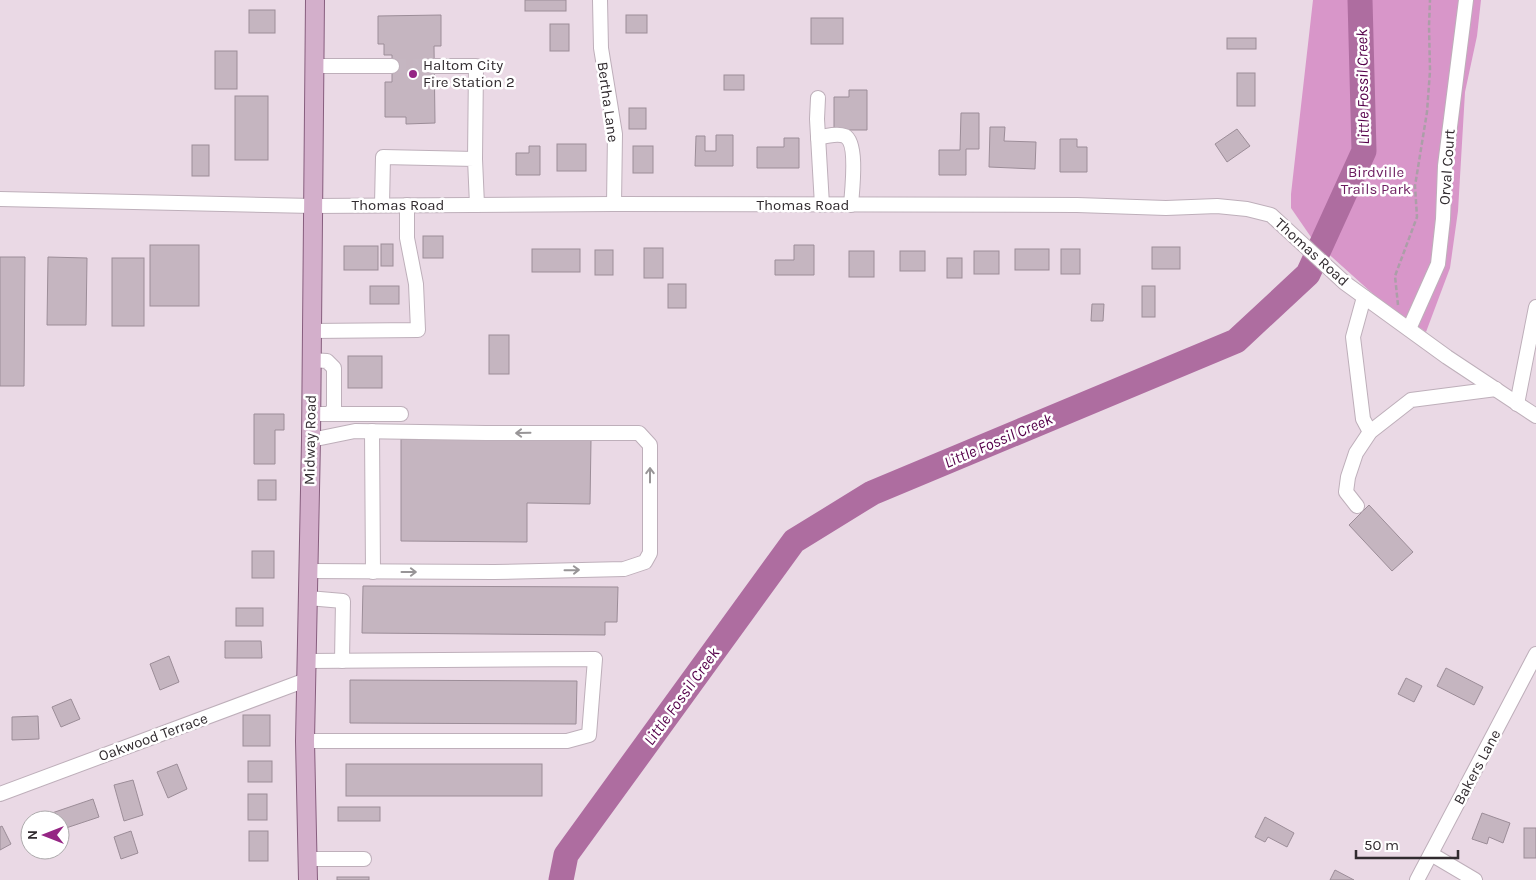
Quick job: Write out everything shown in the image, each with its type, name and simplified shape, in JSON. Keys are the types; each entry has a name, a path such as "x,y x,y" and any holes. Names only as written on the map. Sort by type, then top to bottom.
{"main road":[{"name":"Midway Road","path":"308,880 305,741 311,440 315,0"}],"street":[{"name":"Bertha Lane","path":"600,0 601,48 615,134 614,204"},
{"name":"Orval Court","path":"1409,329 1438,264 1443,219 1445,166 1466,0"},
{"path":"314,66 392,66"},
{"path":"434,66 476,66 475,159 477,205"},
{"path":"818,98 822,205"},
{"path":"818,138 832,135 844,136 850,141 853,151 851,205"},
{"path":"382,205 383,157 475,159"},
{"name":"Thomas Road","path":"0,199 312,206 614,204 1067,205 1166,208 1217,206 1247,209 1272,215 1337,276 1364,297 1536,416"},
{"path":"311,332 418,330 416,284 407,238 407,205"},
{"path":"1364,297 1353,337 1363,419 1370,432"},
{"path":"1517,404 1536,307"},
{"path":"311,360 327,361 334,368 334,408 330,414"},
{"path":"1357,506 1346,492 1348,477 1356,453 1370,432 1411,400 1496,389"},
{"path":"311,414 401,414"},
{"path":"308,571 624,569 645,562 650,553 650,445 639,433 355,431 311,440"},
{"path":"372,431 373,572"},
{"path":"308,598 343,601 342,661"},
{"name":"Bakers Lane","path":"1417,880 1536,654"},
{"path":"305,741 567,741 588,735 595,659 307,661"},
{"name":"Oakwood Terrace","path":"0,794 306,680"},
{"path":"1431,854 1475,880"},
{"path":"308,860 364,860"}],"path":[{"path":"1409,329 1399,311 1396,276 1417,217 1415,186 1427,112 1430,72 1430,0"}],"green space":[{"name":"Birdville Trails Park","path":"1313,0 1481,0 1477,36 1465,92 1458,211 1450,268 1426,332 1382,302 1313,240 1291,208"}],"building":[{"path":"525,0 566,0 566,11 525,11"},
{"path":"249,10 275,10 275,33 249,33"},
{"name":"Haltom City Fire Station 2","path":"441,15 441,46 434,46 435,123 406,124 406,117 385,117 385,82 392,82 392,55 384,55 384,44 378,44 378,16"},
{"path":"626,15 647,15 647,33 626,33"},
{"path":"811,18 843,18 843,44 811,44"},
{"path":"550,24 569,24 569,51 550,51"},
{"path":"1227,38 1256,38 1256,49 1227,49"},
{"path":"215,51 237,51 237,89 215,89"},
{"path":"1237,73 1255,73 1255,106 1237,106"},
{"path":"724,75 744,75 744,90 724,90"},
{"path":"849,90 867,90 867,130 834,130 834,97 849,97"},
{"path":"235,96 268,96 268,160 235,160"},
{"path":"629,108 646,108 646,129 629,129"},
{"path":"961,113 979,113 979,149 966,149 966,175 939,175 939,150 960,150"},
{"path":"990,127 1005,127 1004,141 1036,142 1035,169 989,167"},
{"path":"1237,129 1250,146 1227,162 1215,144"},
{"path":"716,135 733,135 733,166 695,166 696,136 705,136 705,151 716,151"},
{"path":"784,138 799,138 799,168 757,168 757,147 784,147"},
{"path":"1060,139 1077,139 1077,147 1087,147 1087,172 1060,172"},
{"path":"557,144 586,144 586,171 557,171"},
{"path":"192,145 209,145 209,176 192,176"},
{"path":"529,146 540,146 540,175 516,175 516,153 529,153"},
{"path":"633,146 653,146 653,173 633,173"},
{"path":"423,236 443,236 443,258 423,258"},
{"path":"381,244 393,244 393,266 381,266"},
{"path":"150,245 199,245 199,306 150,306"},
{"path":"794,245 814,245 814,275 775,275 775,260 794,260"},
{"path":"344,246 378,246 378,270 344,270"},
{"path":"1152,247 1180,247 1180,269 1152,269"},
{"path":"644,248 663,248 663,278 644,278"},
{"path":"532,249 580,249 580,272 532,272"},
{"path":"1015,249 1049,249 1049,270 1015,270"},
{"path":"1061,249 1080,249 1080,274 1061,274"},
{"path":"595,250 613,250 613,275 595,275"},
{"path":"849,251 874,251 874,277 849,277"},
{"path":"900,251 925,251 925,271 900,271"},
{"path":"974,251 999,251 999,274 974,274"},
{"path":"0,257 25,257 24,386 0,386"},
{"path":"48,257 87,258 86,325 47,325"},
{"path":"112,258 144,258 144,326 112,326"},
{"path":"947,258 962,258 962,278 947,278"},
{"path":"668,284 686,284 686,308 668,308"},
{"path":"370,286 399,286 399,304 370,304"},
{"path":"1142,286 1155,286 1155,317 1142,317"},
{"path":"1092,304 1104,304 1103,321 1091,321"},
{"path":"489,335 509,335 509,374 489,374"},
{"path":"348,356 382,356 382,388 348,388"},
{"path":"254,414 284,414 284,430 275,430 275,464 254,464"},
{"path":"401,439 591,440 590,504 527,503 527,542 401,541"},
{"path":"258,480 276,480 276,500 258,500"},
{"path":"1369,505 1413,552 1392,571 1349,525"},
{"path":"252,551 274,551 274,578 252,578"},
{"path":"363,586 618,587 617,622 605,622 605,635 362,633"},
{"path":"236,608 263,608 263,626 236,626"},
{"path":"225,641 261,641 262,658 225,658"},
{"path":"169,656 179,682 160,690 150,664"},
{"path":"1446,668 1483,687 1474,705 1437,686"},
{"path":"1406,678 1422,686 1414,702 1398,694"},
{"path":"350,680 577,681 576,724 350,723"},
{"path":"71,699 80,719 61,727 52,707"},
{"path":"243,715 270,715 270,746 243,746"},
{"path":"38,716 39,739 12,740 12,717"},
{"path":"248,761 272,761 272,782 248,782"},
{"path":"177,764 187,789 168,798 157,772"},
{"path":"346,764 542,764 542,796 346,796"},
{"path":"133,780 143,815 124,821 114,785"},
{"path":"248,794 267,794 267,820 248,820"},
{"path":"93,799 99,817 70,827 70,810 61,810"},
{"path":"338,807 380,807 380,821 338,821"},
{"path":"1482,813 1510,823 1503,843 1489,837 1487,844 1472,839"},
{"path":"1265,817 1294,833 1287,847 1268,837 1265,842 1255,837"},
{"path":"2,826 11,844 0,850 0,827"},
{"path":"1524,828 1536,828 1536,858 1524,858"},
{"path":"131,831 138,853 121,859 114,837"},
{"path":"249,831 268,831 268,861 249,861"},
{"path":"1335,870 1354,880 1330,880"},
{"path":"337,877 369,877 369,880 337,880"}],"waterway":[{"name":"Little Fossil Creek","path":"561,880 566,855 794,541 872,493 1236,341 1308,274 1364,151 1360,0"}],"tunnel":[{"path":"392,66 434,66"}],"place":[{"name":"Haltom City Fire Station 2","path":"413,74"}]}
